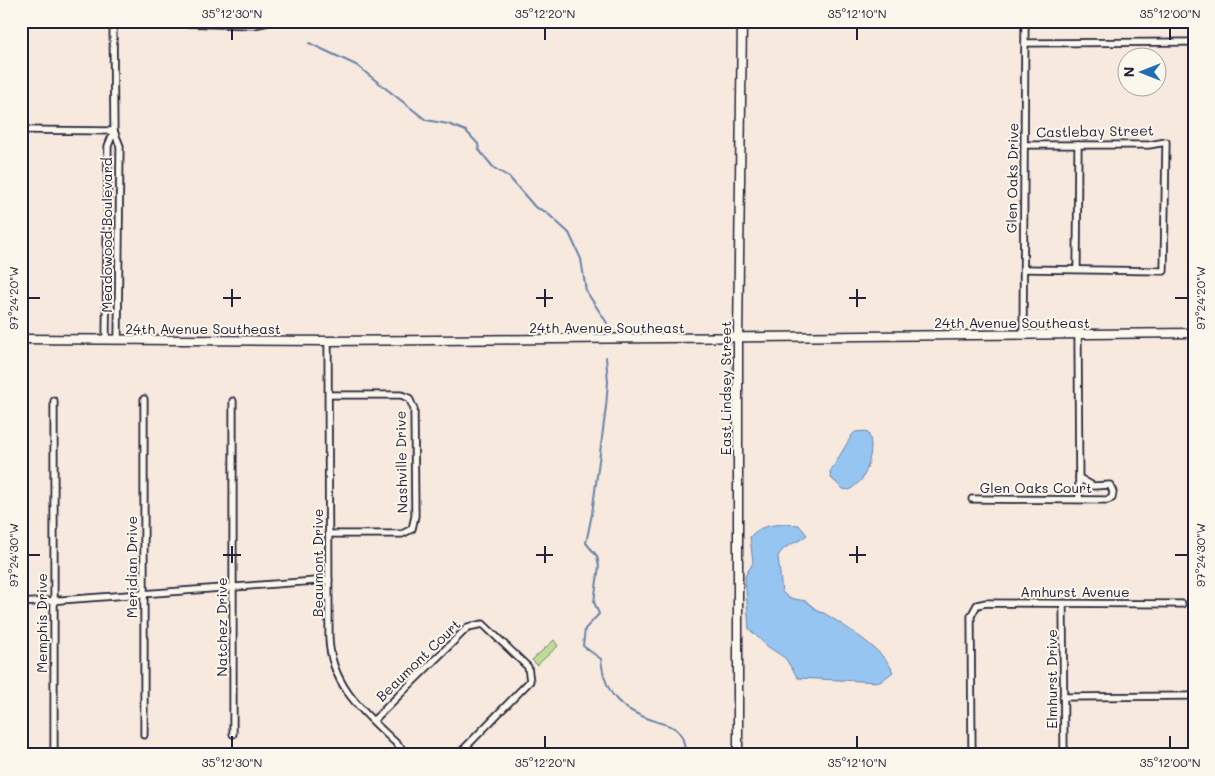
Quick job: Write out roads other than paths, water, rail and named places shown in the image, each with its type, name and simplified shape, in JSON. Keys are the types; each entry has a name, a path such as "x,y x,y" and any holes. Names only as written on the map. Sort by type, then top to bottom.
{"street":[{"path":"97,21 263,24 274,21"},
{"name":"East Lindsey Street","path":"738,755 738,339 742,21"},
{"name":"Glen Oaks Drive","path":"1023,334 1025,21"},
{"name":"Meadowood Boulevard","path":"106,339 108,146 114,131 114,22"},
{"path":"1025,44 1194,42"},
{"path":"21,130 114,131"},
{"name":"Meadowood Boulevard","path":"114,131 120,146 118,340"},
{"name":"Castlebay Street","path":"1025,145 1166,142 1164,271 1078,268"},
{"path":"1024,269 1078,268 1078,145"},
{"name":"24th Avenue Southeast","path":"21,339 328,341 738,339 1194,333"},
{"path":"1078,334 1080,499"},
{"name":"Beaumont Drive","path":"328,341 330,652 334,670 345,690 408,755"},
{"name":"Nashville Drive","path":"328,396 401,395 409,398 414,409 415,520 412,528 406,533 329,534"},
{"name":"Meridian Drive","path":"144,399 144,735"},
{"name":"Memphis Drive","path":"54,401 54,755"},
{"name":"Natchez Drive","path":"233,401 233,734"},
{"name":"Glen Oaks Court","path":"972,499 1107,500 1112,498 1113,492 1107,484 1093,486 1079,478"},
{"path":"21,603 329,580"},
{"name":"Amhurst Avenue","path":"972,755 972,612 976,605 986,603 1182,604"},
{"name":"Elmhurst Drive","path":"1063,604 1064,755"},
{"name":"Beaumont Court","path":"374,720 468,627 483,624 528,667 530,680 458,755"},
{"path":"1063,697 1194,696"}],"water":[{"path":"866,431 871,441 867,468 862,479 850,490 843,489 831,478 830,472 852,435 855,432"},
{"path":"771,525 799,525 807,535 784,548 778,556 782,592 789,598 806,601 819,612 842,624 873,647 889,664 893,672 880,682 798,678 785,658 767,646 749,629 745,576 753,563 750,537 762,528"}],"waterway":[{"path":"309,43 356,65 426,120 448,124 466,131 478,144 479,150 494,168 509,177 535,207 546,212 569,233 581,259 586,291 607,323"},
{"path":"606,357 608,382 606,407 592,514 586,543 597,556 599,566 594,602 599,614 585,629 583,646 601,659 606,683 617,700 633,712 677,730 682,738 686,755"}]}
